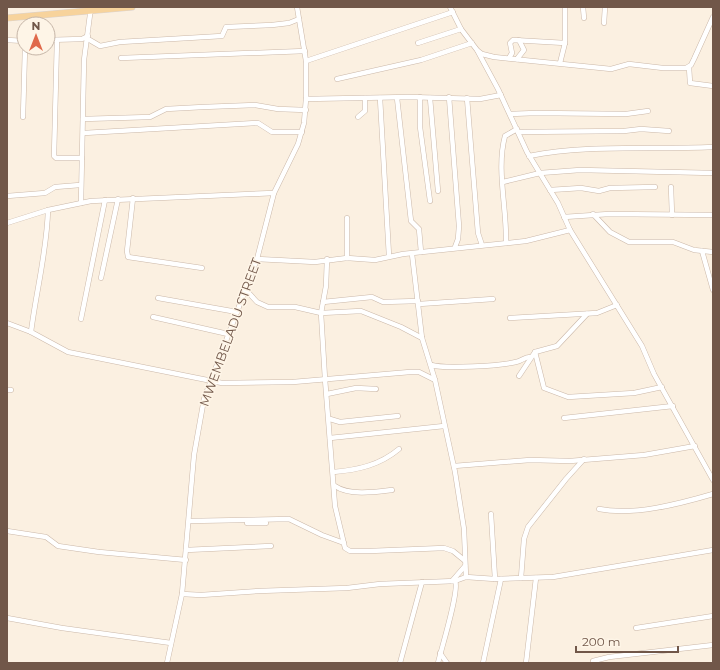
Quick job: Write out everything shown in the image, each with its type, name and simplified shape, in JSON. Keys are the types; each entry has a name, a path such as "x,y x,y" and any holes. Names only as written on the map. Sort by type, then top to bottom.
{"main road":[{"path":"7,18 91,9 132,7"}],"street":[{"name":"MWEMBELADU STREET","path":"167,663 182,594 198,424 204,399 257,259 274,193 293,158 302,132 306,110 306,61 297,7"},
{"path":"560,63 565,43 564,7"},
{"path":"583,7 584,18"},
{"path":"604,23 605,7"},
{"path":"81,203 80,185 84,133 84,60 91,9"},
{"path":"306,61 451,9 461,29 476,49 501,95 529,156 550,190 570,230 642,346 650,366 713,480"},
{"path":"713,16 696,54 688,67 690,83 713,86"},
{"path":"88,37 100,46 120,42 222,36 226,27 272,25 289,23 299,19"},
{"path":"418,44 461,29"},
{"path":"82,158 56,158 54,156 57,40 84,39 88,37"},
{"path":"509,58 512,53 510,42 519,40 565,43"},
{"path":"517,59 524,50 519,40"},
{"path":"337,79 421,60 472,44"},
{"path":"476,49 487,56 611,69 629,64 663,68 688,67"},
{"path":"121,58 305,51"},
{"path":"23,117 25,56"},
{"path":"306,99 420,97 486,98 501,95"},
{"path":"420,97 420,127 430,201"},
{"path":"449,97 459,226 458,239 454,247"},
{"path":"358,117 365,109 365,98"},
{"path":"380,98 389,256"},
{"path":"397,98 411,221 419,229 421,252"},
{"path":"430,98 438,191"},
{"path":"466,98 478,233 482,245"},
{"path":"83,119 150,117 166,109 203,107 255,105 278,109 306,110"},
{"path":"510,114 626,114 648,111"},
{"path":"84,133 258,123 272,132 302,132"},
{"path":"506,243 502,145 505,136 517,130 670,130"},
{"path":"529,156 551,152 588,149 713,146"},
{"path":"503,182 540,173 580,170 713,173"},
{"path":"7,196 45,193 54,187 80,185"},
{"path":"550,190 581,188 599,191 610,188 655,187"},
{"path":"671,187 672,215"},
{"path":"7,223 48,210 105,200 133,198 192,198 274,193"},
{"path":"133,198 127,250 128,257 202,268"},
{"path":"101,278 118,199"},
{"path":"81,319 105,200"},
{"path":"31,332 36,291 45,245 48,210"},
{"path":"564,217 593,214 713,215"},
{"path":"593,214 610,232 629,242 673,242 679,243 688,249 713,252"},
{"path":"347,218 347,258"},
{"path":"257,259 308,262 347,258 371,261 389,256 454,247 537,239 570,230"},
{"path":"702,251 713,290"},
{"path":"412,254 422,338 435,380 454,466 464,529 464,560 466,577"},
{"path":"327,260 326,286 321,313 325,379 330,419 335,506 347,550 444,548 453,551 464,560"},
{"path":"246,290 257,302 268,307 295,307 321,313 361,311 401,327 422,338"},
{"path":"323,302 372,297 383,302 493,299"},
{"path":"158,298 237,312"},
{"path":"510,318 587,314 607,310 617,305"},
{"path":"518,376 535,352 557,346 587,314"},
{"path":"153,317 228,334"},
{"path":"7,323 31,332 68,352 222,383 325,379 410,372 419,372 435,380"},
{"path":"535,352 544,388 562,396 634,393 662,387"},
{"path":"431,365 445,367 492,364 516,362 530,357"},
{"path":"327,394 356,388 376,389"},
{"path":"564,418 673,406"},
{"path":"330,419 340,422 398,416"},
{"path":"330,438 444,426"},
{"path":"454,466 488,465 530,460 584,460 644,455 695,446"},
{"path":"333,472 355,470 380,462 399,449"},
{"path":"521,578 524,538 528,527 566,479 584,460"},
{"path":"335,486 340,490 352,492 392,490"},
{"path":"599,509 612,512 640,511 713,494"},
{"path":"492,514 494,579"},
{"path":"190,521 293,520 322,535 344,543"},
{"path":"7,531 46,537 58,546 99,552 186,560"},
{"path":"186,550 271,546"},
{"path":"182,594 201,595 259,591 347,588 380,584 453,581 466,577 494,579 536,578 564,575 713,550"},
{"path":"453,581 465,566"},
{"path":"526,663 536,578"},
{"path":"483,663 500,579"},
{"path":"438,663 450,621 451,605 457,589 453,581"},
{"path":"400,663 422,582"},
{"path":"636,628 713,616"},
{"path":"7,618 62,628 171,643"},
{"path":"593,661 609,657 713,645"},
{"path":"440,653 447,663"}]}
